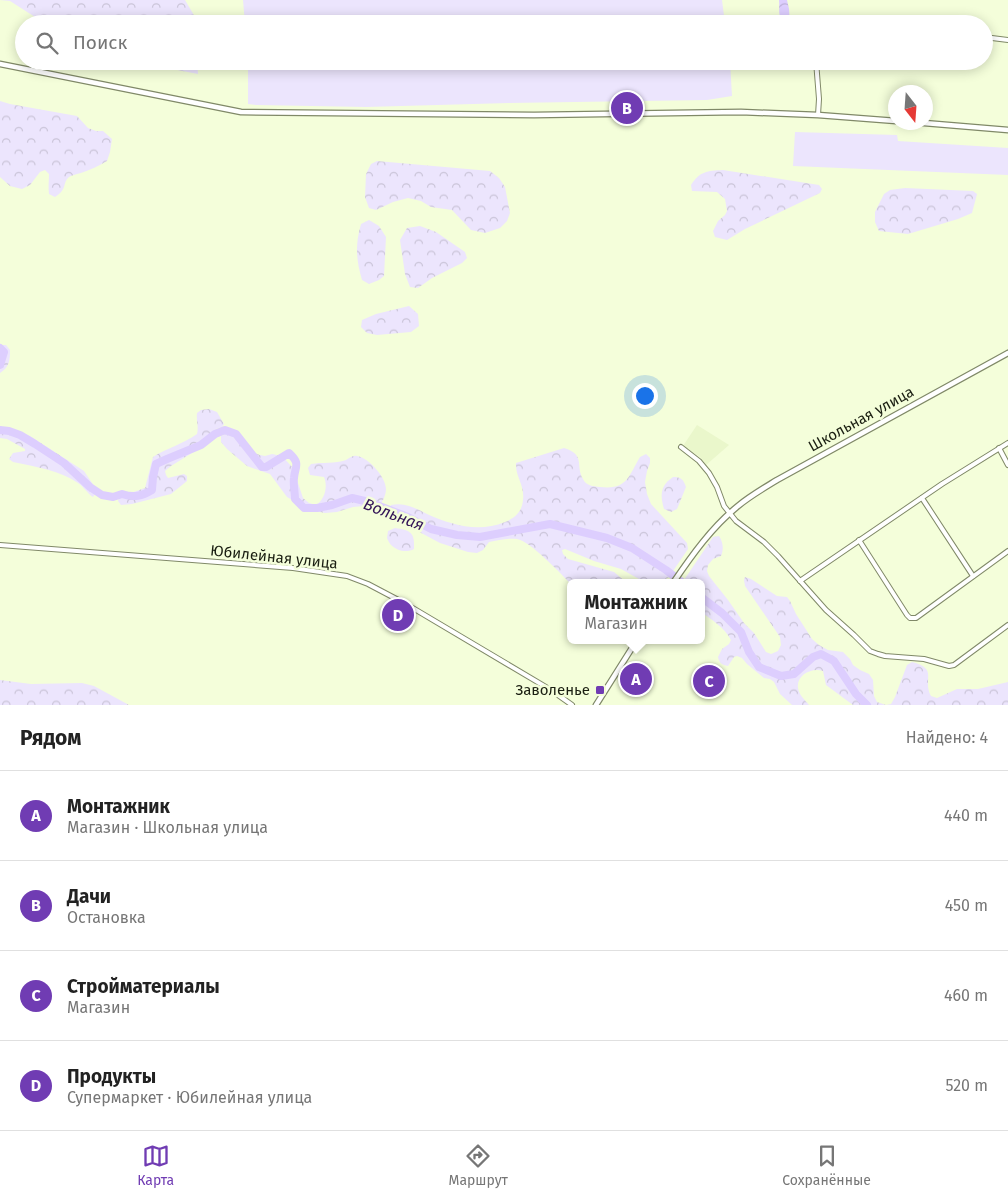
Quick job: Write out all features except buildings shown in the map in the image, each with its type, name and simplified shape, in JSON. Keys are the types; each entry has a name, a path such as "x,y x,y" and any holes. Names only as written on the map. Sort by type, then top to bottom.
{"street":[{"path":"993,38 1008,40"},
{"path":"0,64 15,67"},
{"path":"30,70 242,112 544,115 741,112 888,120"},
{"path":"817,70 818,115"},
{"path":"933,124 1008,130"},
{"name":"Школьная улица","path":"676,579 706,538 729,513 752,496 777,480 1008,353"},
{"path":"800,581 942,484 1008,443"},
{"path":"681,447 699,461 709,473 729,513 764,542 826,610 870,651 885,656 924,659 949,666 954,665 1008,625"},
{"path":"999,448 1008,465"},
{"path":"922,498 972,576"},
{"path":"859,540 910,618 916,618 1008,551"},
{"name":"Юбилейная улица","path":"0,545 283,567 347,576 368,584 406,604 551,690 572,705"},
{"path":"596,705 634,644"}],"shaded area":[{"path":"697,425 729,445 706,465 700,457 683,446"}],"green space":[{"path":"0,0 185,0 194,15 32,15 10,1"},
{"path":"243,0 722,0 724,15 244,15"},
{"path":"177,70 198,70 198,74"},
{"path":"248,70 731,70 732,96 707,100 366,107 248,104"},
{"path":"0,101 77,116 88,128 103,131 112,139 107,161 69,177 62,191 55,197 49,194 49,174 45,170 40,172 30,185 22,189 10,186 0,177"},
{"path":"795,132 897,135 898,141 1008,148 1008,175 793,166"},
{"path":"377,161 490,171 499,178 505,187 510,213 507,221 500,228 485,233 471,230 452,210 431,207 421,201 408,198 393,202 376,210 369,208 365,197 366,174 371,164"},
{"path":"723,170 819,185 822,189 820,193 745,229 727,240 715,237 713,231 718,221 727,211 725,199 717,192 692,191 691,185 701,174"},
{"path":"905,188 973,191 977,194 972,213 958,219 908,234 879,231 875,222 875,212 884,194 890,190"},
{"path":"369,220 379,226 386,237 384,276 369,284 362,280 357,252 361,224"},
{"path":"420,226 436,232 465,252 467,258 462,263 432,278 418,288 410,287 405,274 400,240 407,228"},
{"path":"409,306 418,314 419,326 411,332 377,335 367,333 361,327 362,320 376,314"},
{"path":"1,345 6,345 10,350 10,354 7,366 0,373 0,347"},
{"path":"209,409 217,412 224,424 222,427 216,429 208,443 165,471 168,478 184,474 187,476 187,481 171,494 121,505 118,501 119,497 145,488 153,457 197,434 197,413 201,410"},
{"path":"18,432 30,436 84,471 94,486 95,494 93,497 78,483 63,475 13,462 9,459 13,453 25,451 25,449 7,439 0,438 0,433"},
{"path":"229,433 248,451 265,456 272,454 282,456 293,468 303,498 309,503 316,505 319,503 324,496 326,488 324,477 310,475 308,468 311,464 342,461 354,456 366,460 380,474 385,484 385,497 378,508 353,507 337,512 325,513 309,510 287,497 270,474 247,466 227,449 221,442 221,436"},
{"path":"564,448 578,457 581,474 586,483 600,487 609,487 626,481 640,457 646,454 650,458 650,463 645,482 651,504 687,543 688,549 669,577 666,579 639,579 621,569 594,561 565,549 562,550 563,554 568,559 614,572 622,579 567,580 545,558 523,541 507,539 489,542 483,550 477,553 468,552 440,543 393,518 389,512 391,505 401,504 465,526 485,527 505,522 517,514 522,504 523,490 516,463"},
{"path":"673,477 681,479 686,487 677,509 671,512 664,509 662,491 663,487"},
{"path":"395,528 411,533 414,539 414,549 402,551 391,545 387,538 388,531"},
{"path":"719,536 723,546 721,556 713,559 708,565 707,571 709,576 744,623 754,633 766,652 771,654 778,651 781,645 780,637 745,586 745,577 777,596 787,597 812,639 828,650 843,652 853,665 869,674 873,680 874,696 877,702 886,705 853,705 826,685 823,671 814,670 802,676 798,683 802,697 809,705 792,705 780,694 774,682 764,678 742,658 734,657 728,666 721,663 718,657 722,649 731,640 722,628 705,615 705,579 685,579 713,537"},
{"path":"912,662 928,671 928,684 931,696 937,698 957,689 978,689 1008,682 1008,705 886,705 891,704 907,665"},
{"path":"0,680 31,684 82,683 94,686 129,705 0,705"}],"water":[{"path":"779,0 787,0 789,15 780,15"}],"waterway":[{"name":"Вольная","path":"0,348 4,352 0,365"},
{"name":"Вольная","path":"0,430 20,435 64,463 90,487 102,495 113,497 122,494 138,496 152,490 156,464 201,445 215,434 225,430 236,434 262,467 266,467 289,453 296,463 295,499 304,508 332,505 352,498 369,502 408,517 431,529 457,535 480,537 550,524 607,538 632,548 678,579"},
{"name":"Вольная","path":"705,600 722,613 741,632 749,652 759,667 781,676 794,674 813,657 821,654 834,661 856,694 867,705"}],"place":[{"name":"Дачи","path":"627,108"},
{"name":"Продукты","path":"398,615"},
{"name":"Монтажник","path":"636,679"},
{"name":"Стройматериалы","path":"709,681"},
{"name":"Заволенье","path":"600,690"}]}
